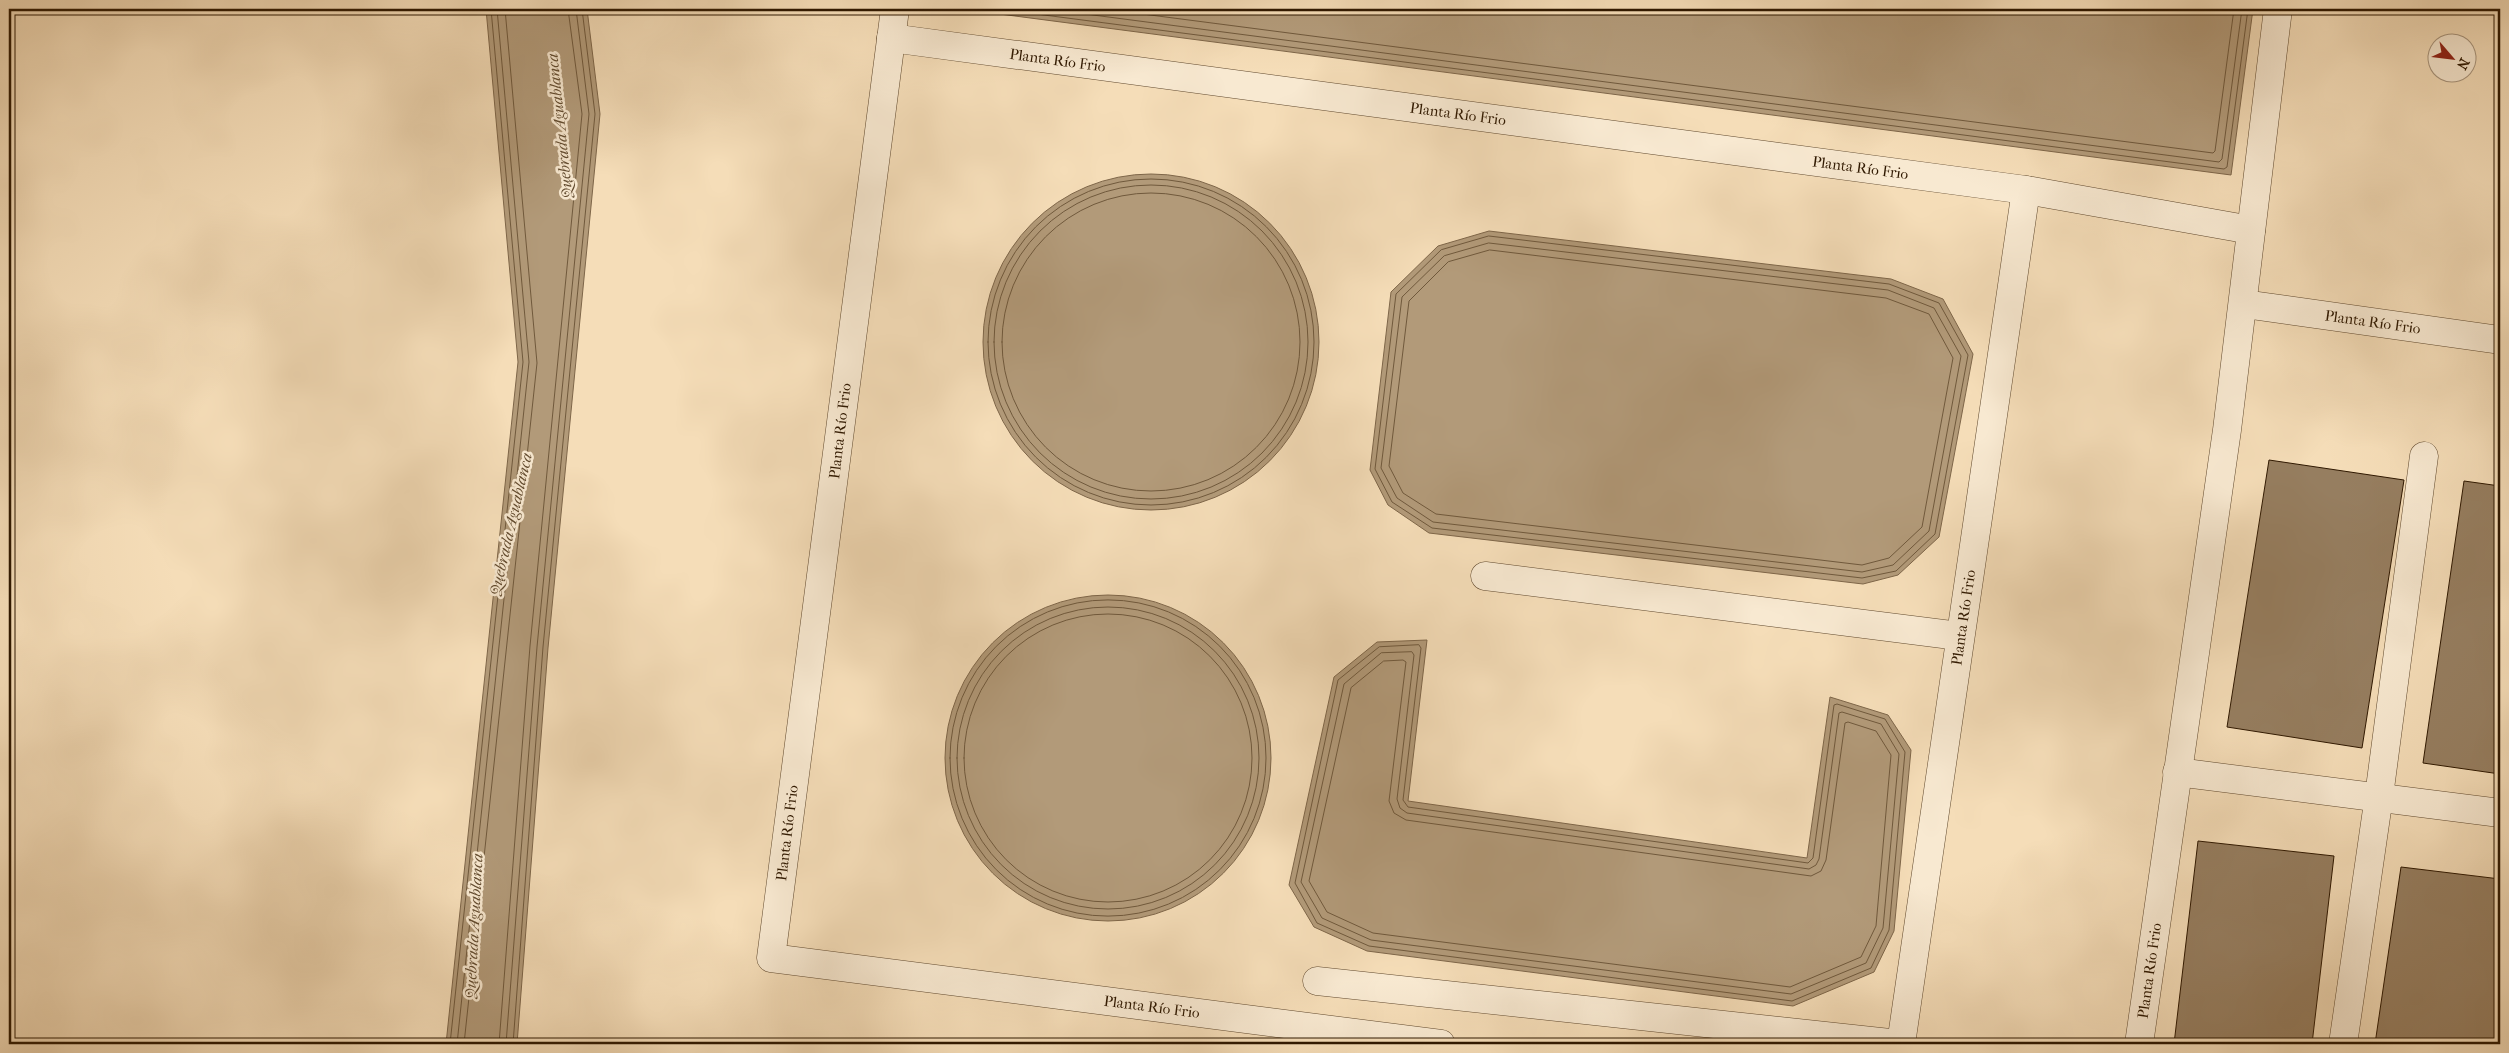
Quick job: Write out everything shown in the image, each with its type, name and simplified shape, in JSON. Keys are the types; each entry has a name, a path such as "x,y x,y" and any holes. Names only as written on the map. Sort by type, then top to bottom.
{"lane":[{"name":"Planta Río Frio","path":"894,9 771,958 1441,1044"},
{"name":"Planta Río Frio","path":"2139,1044 2244,304 2250,230 2278,9"},
{"name":"Planta Río Frio","path":"891,38 2026,190 2250,230"},
{"name":"Planta Río Frio","path":"1900,1044 2026,190"},
{"name":"Planta Río Frio","path":"2244,304 2500,340"},
{"path":"2343,1044 2379,796 2424,456"},
{"path":"1485,576 1959,636"},
{"path":"2177,772 2379,796 2500,813"},
{"path":"1317,981 1900,1044"}],"water":[{"name":"Quebrada Aguablanca","path":"486,9 587,9 600,114 548,648 517,1044 446,1044 518,362"},
{"path":"992,9 2253,9 2231,175 992,13"},
{"path":"1151,174 1184,177 1215,187 1244,202 1270,223 1291,249 1306,278 1316,309 1319,342 1316,375 1306,406 1291,435 1270,461 1244,482 1215,497 1184,507 1151,510 1118,507 1087,497 1058,482 1032,461 1011,435 996,406 986,375 983,342 986,309 996,278 1011,249 1032,223 1058,202 1087,187 1118,177"},
{"path":"1489,231 1891,279 1943,299 1973,354 1939,537 1898,575 1863,584 1429,533 1388,505 1370,470 1391,292 1438,246"},
{"path":"1108,595 1140,598 1185,614 1223,643 1252,681 1268,726 1271,758 1268,790 1252,835 1223,873 1185,902 1140,918 1108,921 1076,918 1031,902 993,873 964,835 948,790 945,758 948,726 964,681 993,643 1031,614 1076,598"},
{"path":"1427,640 1408,801 1807,858 1830,697 1888,715 1911,750 1894,931 1874,972 1793,1006 1367,951 1314,927 1289,885 1334,677 1377,642"}],"building":[{"path":"2269,460 2404,480 2362,748 2227,727"},
{"path":"2464,481 2500,486 2500,774 2423,763"},
{"path":"2198,841 2334,856 2312,1044 2174,1044"},
{"path":"2401,867 2500,879 2500,1044 2375,1044"}]}
